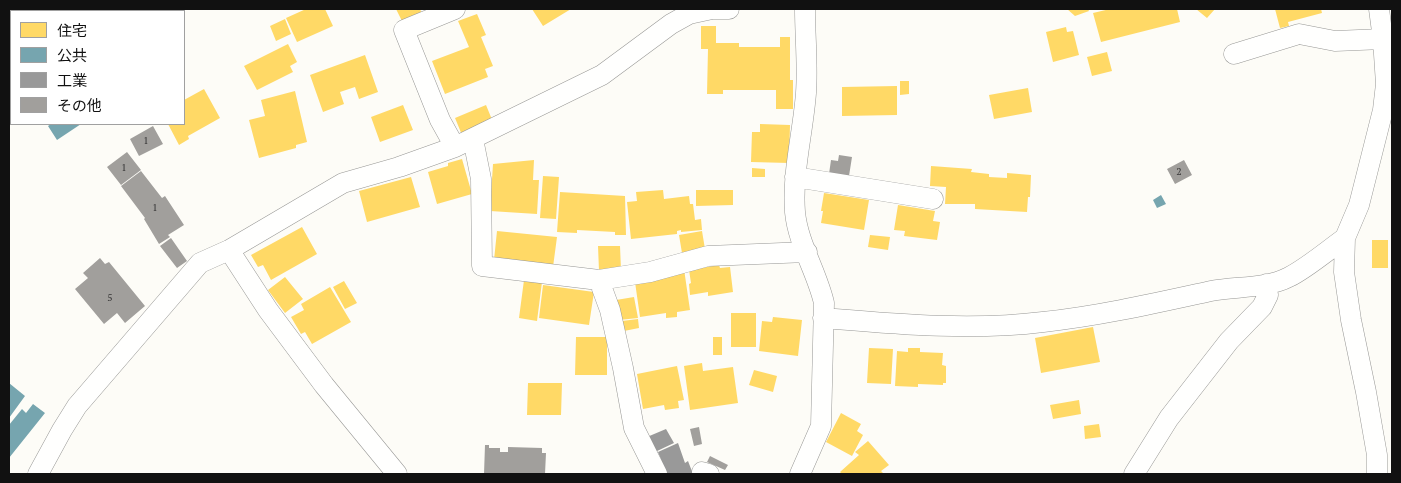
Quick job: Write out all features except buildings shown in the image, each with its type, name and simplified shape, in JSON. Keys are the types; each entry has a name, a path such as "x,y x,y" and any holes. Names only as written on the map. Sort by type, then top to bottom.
{"street":[{"path":"455,9 404,30 440,120 464,143 481,178 482,266 599,280 650,272 708,256 807,252"},
{"path":"38,474 77,406 200,263 229,250 344,183 399,167 464,143 602,75 671,24 689,14 712,9 729,9"},
{"path":"800,474 821,426 824,318 824,303 820,286 800,238 795,212 795,177 806,93 805,9"},
{"path":"1377,474 1374,437 1351,320 1344,272 1345,238 1358,205 1383,110 1386,84 1384,39 1379,9"},
{"path":"1234,54 1299,34 1335,41 1384,39"},
{"path":"795,177 933,199"},
{"path":"824,318 907,325 1017,324 1077,317 1222,289 1266,284 1288,277 1345,238"},
{"path":"229,250 268,310 324,385 397,474"},
{"path":"599,280 612,320 624,368 634,428 656,474"},
{"path":"1134,474 1169,418 1229,341 1262,307 1268,295 1266,284"}],"green space":[{"path":"9,9 30,9 10,10 9,130"}]}
